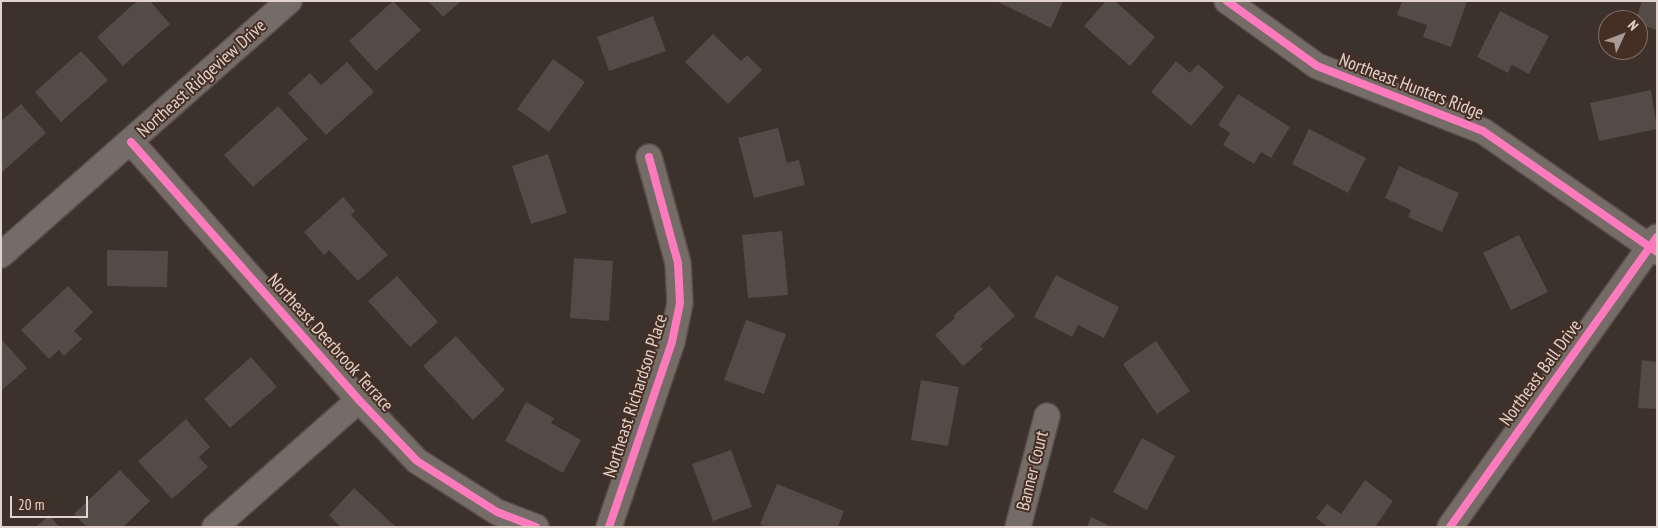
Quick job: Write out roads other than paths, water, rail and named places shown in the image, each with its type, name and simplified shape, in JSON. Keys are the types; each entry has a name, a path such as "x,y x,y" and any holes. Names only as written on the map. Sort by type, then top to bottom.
{"street":[{"name":"Northeast Ridgeview Drive","path":"1,255 289,1"},
{"name":"Northeast Hunters Ridge","path":"1227,1 1317,66 1484,131 1654,245"},
{"name":"Northeast Deerbrook Terrace","path":"131,142 359,400 417,461 497,512 536,527"},
{"name":"Northeast Richardson Place","path":"609,527 672,342 680,303 678,263 649,157"},
{"name":"Northeast Ball Drive","path":"1450,527 1654,245"},
{"path":"214,527 359,400"},
{"name":"Banner Court","path":"1018,527 1047,416"}]}
